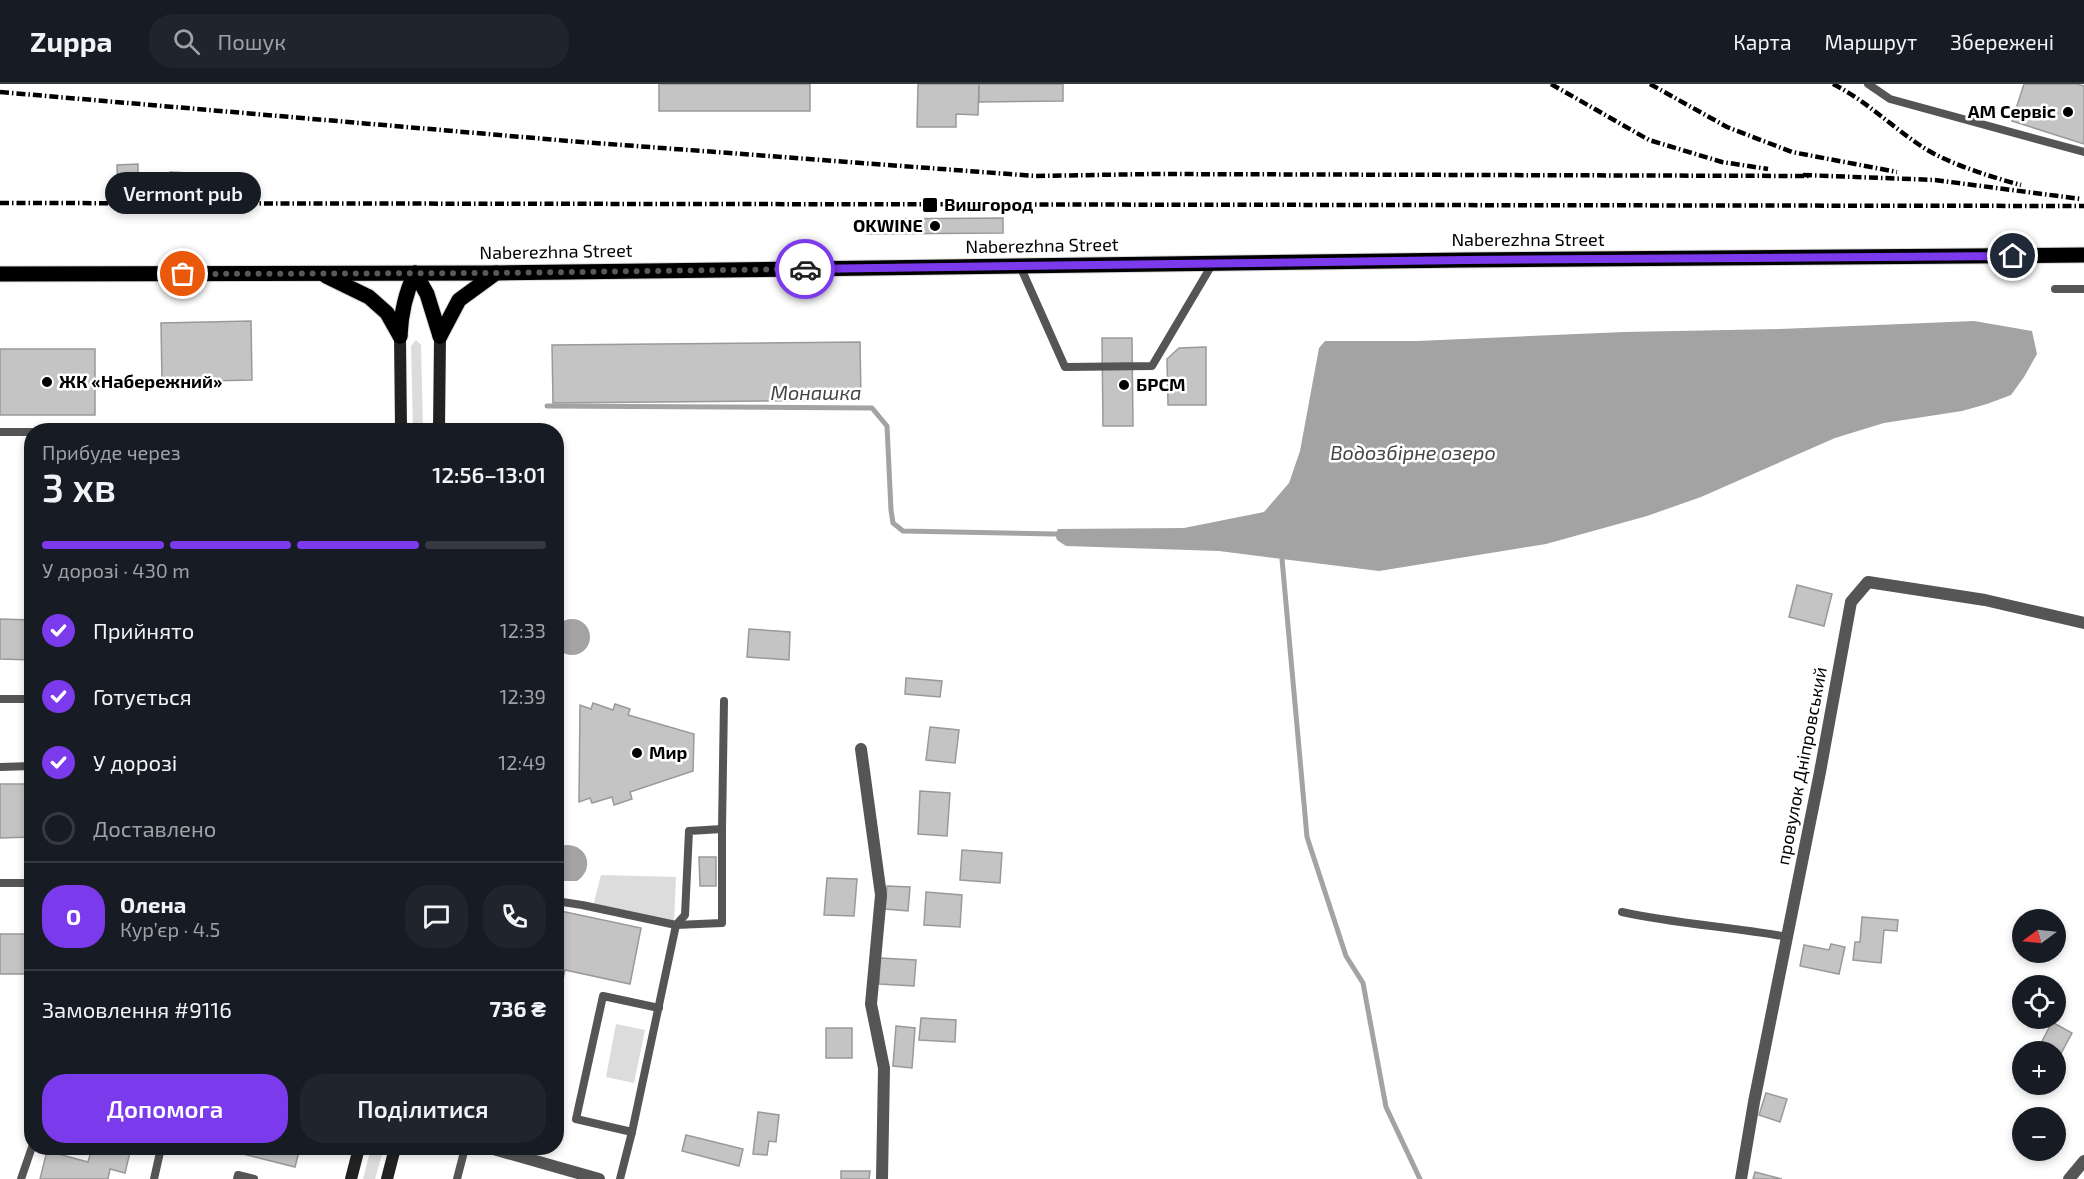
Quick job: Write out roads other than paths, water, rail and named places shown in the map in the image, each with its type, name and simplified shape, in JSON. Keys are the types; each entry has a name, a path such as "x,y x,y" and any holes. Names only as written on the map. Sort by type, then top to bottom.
{"main road":[{"name":"Naberezhna Street","path":"0,274 496,273 1213,263 2084,255"},
{"path":"415,273 427,294 440,336"},
{"path":"399,336 405,294 415,273"},
{"path":"440,336 459,300 496,273"},
{"path":"320,274 369,297 387,313 399,336"}],"street":[{"path":"399,336 401,423"},
{"path":"439,423 440,336"},
{"name":"провулок Дніпровський","path":"1741,1179 1851,602 1868,582 1985,600 2084,623"},
{"path":"861,749 881,895 871,1004 884,1068 882,1179"},
{"path":"351,1179 357,1155"},
{"path":"387,1179 393,1155"},
{"path":"515,1155 599,1179"},
{"path":"2069,1179 2084,1161"}],"lane":[{"path":"1868,84 1890,99 2084,152"},
{"path":"1020,266 1065,367 1152,366 1213,263"},
{"path":"2055,289 2084,289"},
{"path":"0,432 24,432"},
{"path":"0,699 24,699"},
{"path":"564,902 676,925 722,923 724,701"},
{"path":"0,767 24,766"},
{"path":"620,1179 676,925 685,915 689,831 722,829"},
{"path":"0,883 24,883"},
{"path":"1622,912 1653,919 1788,937"},
{"path":"632,1132 576,1119 603,996 659,1008"},
{"path":"21,1179 29,1155"},
{"path":"154,1179 159,1155"},
{"path":"457,1179 463,1155"},
{"path":"237,1179 238,1175 254,1179"}],"water":[{"name":"Водозбірне озеро","path":"1974,321 2032,331 2037,354 2011,395 1962,411 1884,423 1835,438 1701,497 1647,516 1546,544 1379,571 1219,551 1066,546 1057,540 1055,534 1058,529 1184,528 1264,512 1289,483 1300,451 1319,348 1325,341 1417,341"},
{"path":"579,620 589,630 589,644 585,650 579,654 564,653 564,621"},
{"path":"564,846 579,849 586,858 586,870 577,881 564,881"}],"waterway":[{"name":"Монашка","path":"547,406 872,408 887,426 891,510 893,523 903,531 1055,534"},
{"path":"1282,559 1307,837 1346,956 1363,983 1386,1107 1420,1179"}],"railway":[{"path":"1551,84 1649,140 1722,162 1768,169"},
{"path":"1650,84 1727,127 1792,152 1897,172"},
{"path":"1833,84 1931,152 1969,169 2021,185"},
{"path":"0,92 569,141 1035,176 1154,174 1811,176"},
{"path":"1803,175 1935,180 2081,199"},
{"path":"0,203 2084,206"}],"place":[{"name":"АМ Сервіс","path":"2068,112"},
{"name":"Вишгород","path":"930,205"},
{"name":"OKWINE","path":"935,226"},
{"name":"Vermont pub","path":"183,274"},
{"name":"ЖК «Набережний»","path":"47,382"},
{"name":"БРСМ","path":"1124,385"},
{"name":"Мир","path":"637,753"}]}
